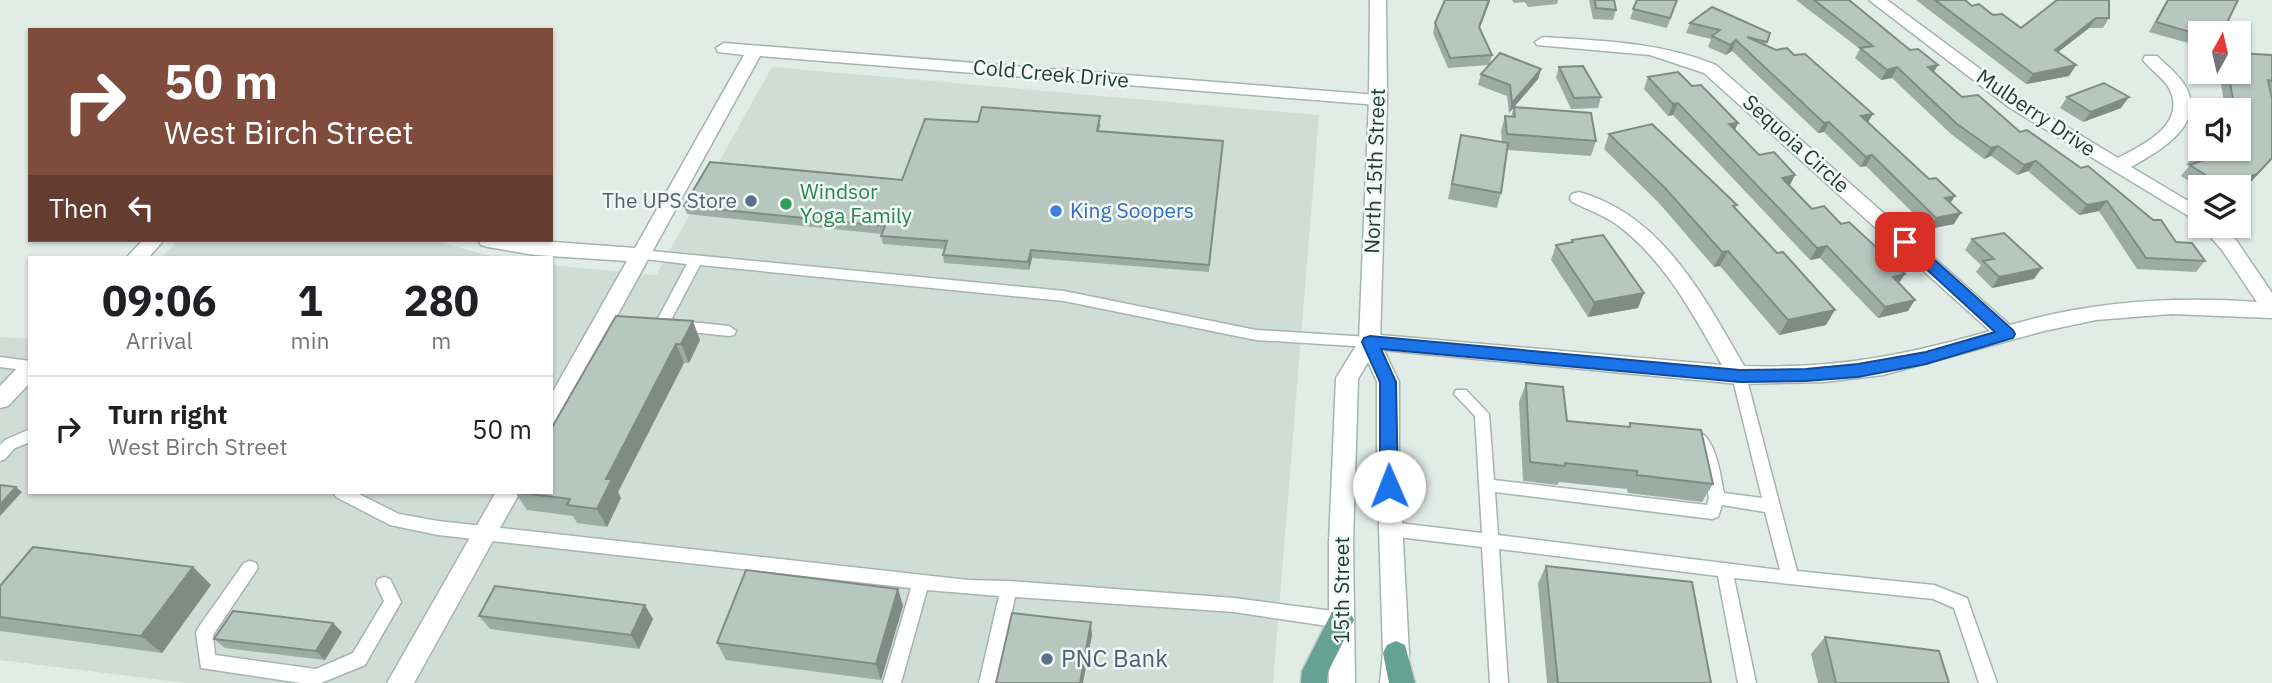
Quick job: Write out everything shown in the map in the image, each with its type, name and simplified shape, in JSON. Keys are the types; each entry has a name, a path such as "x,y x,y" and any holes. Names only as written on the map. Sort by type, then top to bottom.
{"main road":[{"path":"1314,683 1315,671 1341,620"},
{"path":"1396,653 1402,683"}],"street":[{"name":"North 15th Street","path":"1378,0 1378,100 1370,342 1388,382 1390,529"},
{"name":"Mulberry Drive","path":"1877,0 2016,104 2188,210"},
{"name":"Sequoia Circle","path":"1543,42 1659,51 1686,58 1710,69 2007,334"},
{"name":"Cold Creek Drive","path":"724,48 1378,100"},
{"path":"553,411 755,50"},
{"path":"2118,166 2167,136 2178,124 2184,111 2183,98 2177,85 2151,60"},
{"path":"1579,198 1620,218 1658,252 1685,284 1740,376"},
{"path":"2222,238 2272,310"},
{"path":"138,256 151,242"},
{"path":"500,242 535,248 642,255"},
{"path":"1370,342 1740,376 1806,375 1877,368 1926,358 2071,317 2125,309 2201,307 2272,310"},
{"name":"15th Street","path":"1342,683 1347,378 1370,342"},
{"path":"0,400 28,370"},
{"path":"400,683 507,494"},
{"path":"1390,529 1396,653 1393,683"}],"lane":[{"path":"642,255 1064,296 1256,335 1370,342"},
{"path":"696,260 662,324 729,331"},
{"path":"0,362 28,368"},
{"path":"1740,376 1790,578"},
{"path":"1461,394 1482,414 1499,683"},
{"path":"1486,485 1712,512 1717,498 1707,449 1693,436 1680,435"},
{"path":"0,455 10,444 28,436"},
{"path":"345,494 396,520 485,533 921,582 1234,605 1341,620"},
{"path":"1717,498 1772,506"},
{"path":"1390,529 1725,572 1934,592 1961,603 1988,683"},
{"path":"250,568 204,634 207,662 316,677 359,659 393,602 384,584"},
{"path":"1725,572 1747,683"},
{"path":"892,683 921,582"},
{"path":"988,683 1009,589"}],"shaded area":[{"path":"772,67 1319,115 1273,683 185,683 0,660 0,337 28,339 28,494 553,494 553,265 656,275"},
{"path":"176,242 439,242 491,256 163,256"}],"building":[{"path":"1445,0 1489,0 1479,27 1492,55 1450,58 1435,23"},
{"path":"1595,0 1614,0 1616,10 1596,8"},
{"path":"1637,0 1677,0 1670,18 1633,9"},
{"path":"1814,0 1849,0 1910,50 1918,49 1938,65 1928,67 1962,97 1978,95 2020,132 2027,130 2081,168 2088,166 2153,220 2161,220 2176,242 2192,243 2205,261 2146,258 2107,201 2087,205 2036,161 2024,165 1998,146 1991,148 1957,124 1897,67 1887,70 1860,48 1873,46"},
{"path":"1935,0 1965,0 1972,6 1979,4 1993,15 2002,14 2021,28 2057,0 2109,0 2109,18 2096,18 2055,50 2076,65 2033,74"},
{"path":"2168,0 2238,0 2228,21 2188,21 2188,31 2156,22"},
{"path":"1712,7 1770,33 1767,42 1747,37 1776,50 1787,48 1794,55 1805,54 1873,114 1861,116 1929,179 1936,178 1955,196 1945,198 1961,213 1936,218 1872,155 1866,157 1829,122 1824,123 1736,40 1730,45 1712,36 1720,30 1690,23"},
{"path":"1500,53 1541,69 1512,103 1510,85 1481,74"},
{"path":"2251,54 2272,55 2272,81 2268,80 2272,99 2272,158 2257,174 2251,176 2205,175 2190,165 2201,161 2251,161 2251,98 2233,98 2230,84 2251,84"},
{"path":"1583,66 1601,97 1574,98 1559,67"},
{"path":"1678,72 1692,86 1701,85 1738,123 1729,124 1759,155 1774,152 1795,175 1782,178 1812,209 1824,206 1841,224 1849,222 1905,274 1893,277 1915,300 1885,307 1827,246 1817,248 1678,103 1673,104 1648,77"},
{"path":"2104,83 2129,97 2091,112 2067,97"},
{"name":"King Soopers","path":"982,107 1100,116 1097,131 1223,141 1209,265 1031,250 1028,262 943,255 947,241 881,236 885,226 684,206 710,162 902,180 925,119 978,122"},
{"path":"1514,107 1591,113 1596,141 1507,134 1505,116 1515,117"},
{"path":"1652,124 1737,205 1733,206 1777,253 1783,252 1835,310 1788,320 1728,251 1722,252 1665,188 1609,134"},
{"path":"1461,135 1508,143 1501,193 1452,184"},
{"path":"2004,233 2042,268 1999,277 1983,261 1994,259 1972,239"},
{"path":"1603,235 1644,293 1594,302 1556,245"},
{"path":"616,316 693,321 681,344 676,344 606,479 612,479 597,509 567,505 570,499 531,494 553,494 553,426"},
{"path":"1526,383 1563,387 1567,421 1630,427 1630,423 1701,430 1713,484 1637,475 1637,471 1530,462"},
{"path":"0,485 16,487 0,505"},
{"path":"33,547 193,567 141,636 0,617 0,586"},
{"path":"1546,566 1692,582 1711,683 1558,683"},
{"path":"746,570 898,589 876,664 717,643"},
{"path":"495,586 645,605 631,635 479,616"},
{"path":"233,611 333,623 316,651 214,639"},
{"name":"PNC Bank","path":"1012,613 1091,622 1080,683 996,683"},
{"path":"1825,637 1939,651 1949,683 1836,683"}],"place":[{"name":"The UPS Store","path":"751,201"},
{"name":"Windsor Yoga Family","path":"786,204"},
{"name":"King Soopers","path":"1056,211"},
{"name":"PNC Bank","path":"1047,659"}],"route":[{"path":"1389,486 1388,382 1370,342 1740,376 1806,375 1886,366 1926,358 2007,334 1905,242"}]}
